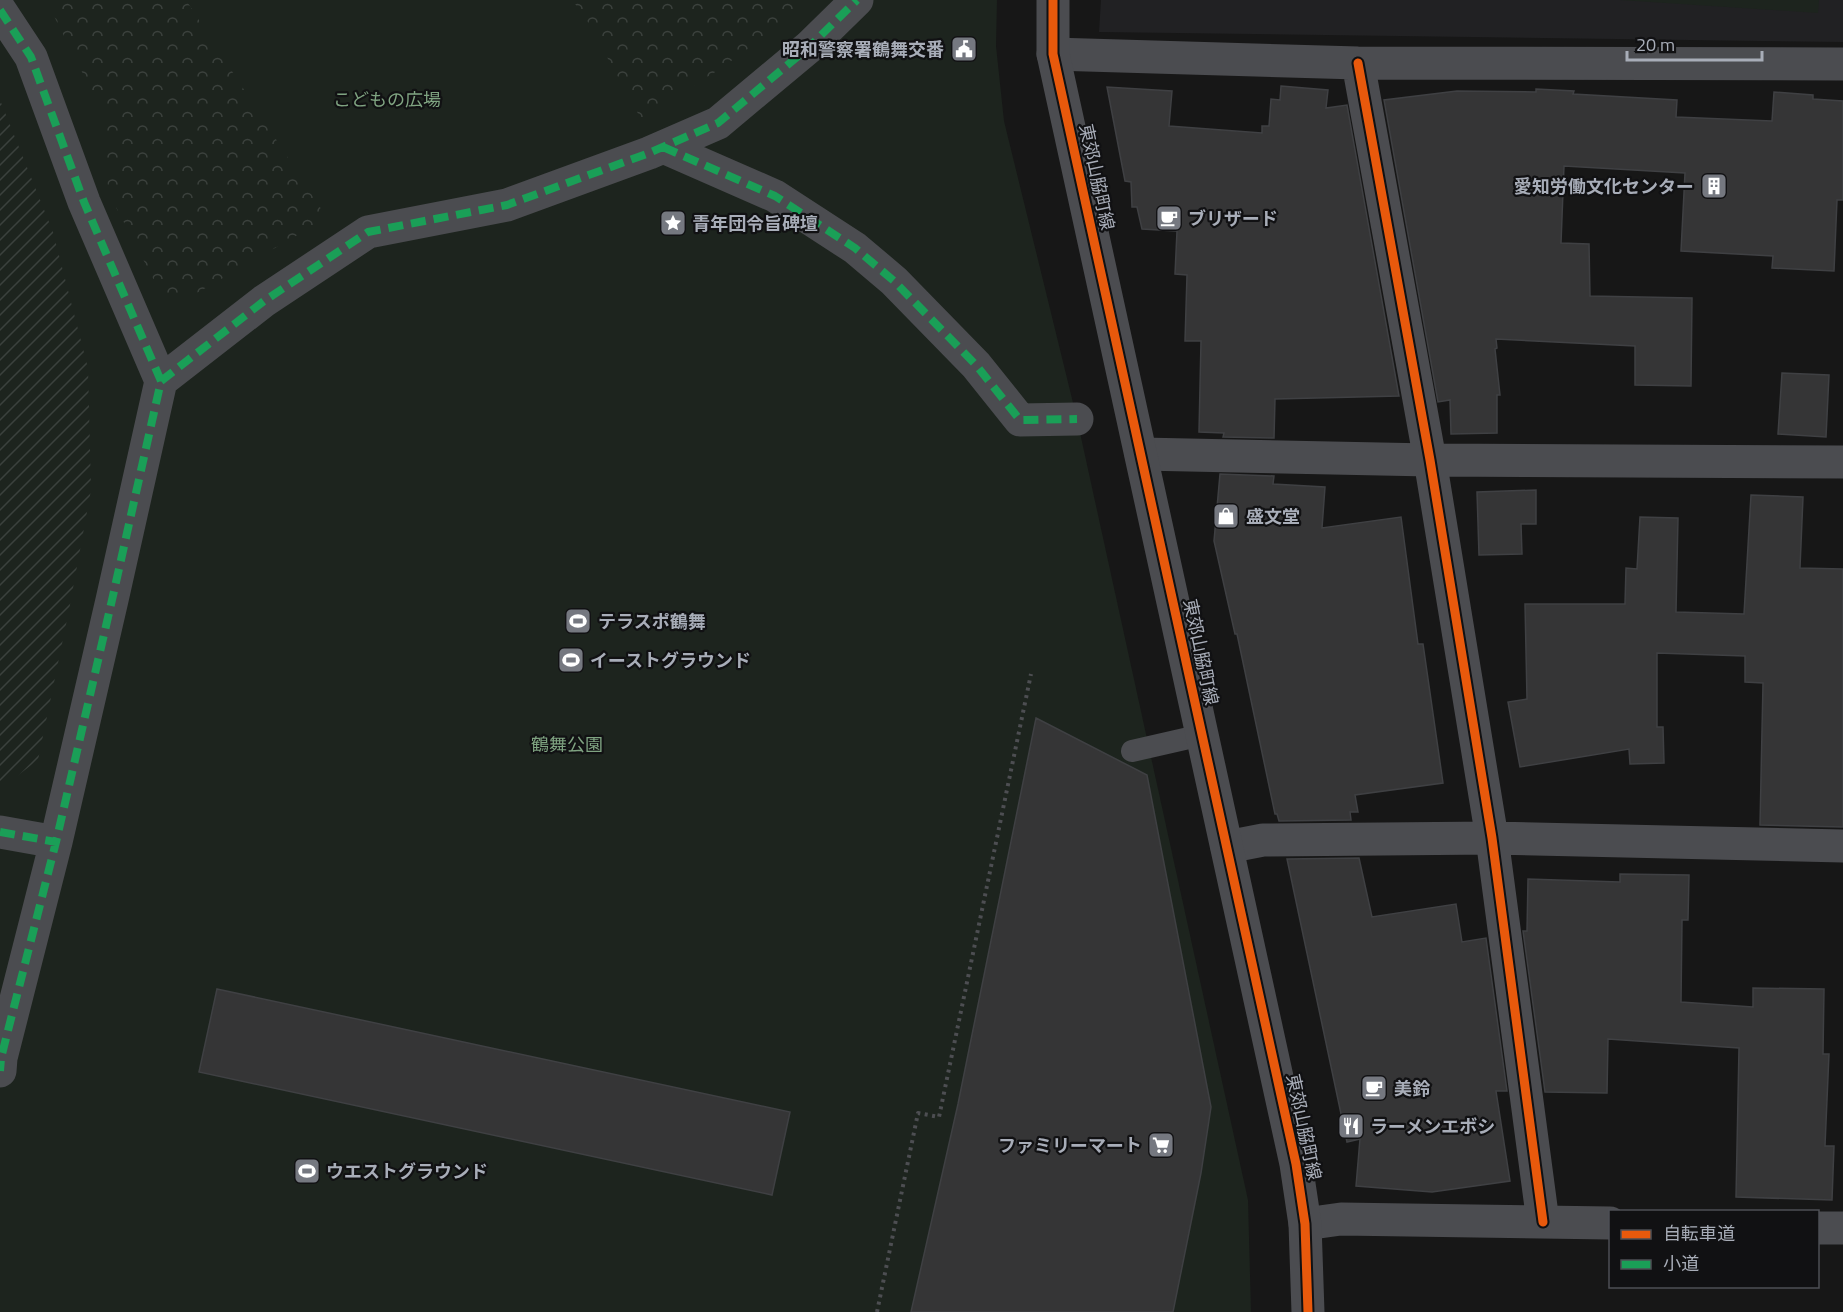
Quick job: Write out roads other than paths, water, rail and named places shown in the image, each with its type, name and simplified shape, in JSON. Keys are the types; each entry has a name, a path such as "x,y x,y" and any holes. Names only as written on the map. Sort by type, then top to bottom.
{"street":[{"path":"161,381 264,301 368,232 507,205 663,147 718,123 809,47 857,0"},
{"name":"東郊山脇町線","path":"1053,0 1053,54 1296,1164 1305,1224 1308,1312"},
{"path":"0,10 31,57 84,202 161,381 56,842 0,1063"},
{"path":"1053,54 1358,63 1843,64"},
{"path":"1358,63 1430,460 1492,838 1544,1222"},
{"path":"663,147 775,196 855,248 894,281 976,365 1020,420 1077,419"},
{"path":"1141,454 1430,460 1843,462"},
{"path":"0,832 56,842"},
{"path":"1227,848 1263,840 1492,838 1843,846"},
{"path":"1305,1224 1341,1219 1609,1223"},
{"path":"1819,1228 1843,1228"}],"lane":[{"path":"1132,751 1202,735"}],"place":[{"name":"昭和警察署鶴舞交番","path":"964,49"},
{"name":"愛知労働文化センター","path":"1714,186"},
{"name":"ブリザード","path":"1169,218"},
{"name":"青年団令旨碑壇","path":"673,223"},
{"name":"盛文堂","path":"1226,516"},
{"name":"テラスポ鶴舞","path":"578,621"},
{"name":"イーストグラウンド","path":"571,660"},
{"name":"美鈴","path":"1374,1088"},
{"name":"ラーメンエボシ","path":"1351,1126"},
{"name":"ファミリーマート","path":"1161,1145"},
{"name":"ウエストグラウンド","path":"307,1171"}],"park label":[{"name":"こどもの広場","path":"387,99"},
{"name":"鶴舞公園","path":"567,744"}]}
